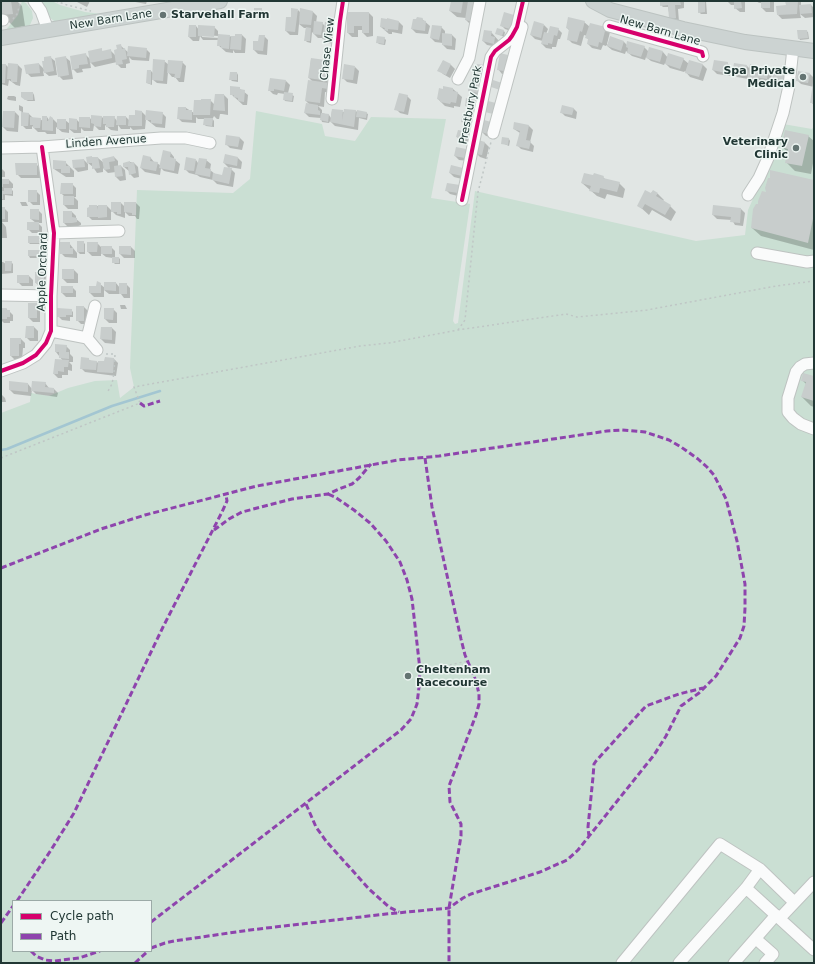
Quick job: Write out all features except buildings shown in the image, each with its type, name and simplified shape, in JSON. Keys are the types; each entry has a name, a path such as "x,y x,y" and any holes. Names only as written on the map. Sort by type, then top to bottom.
{"main road":[{"name":"New Barn Lane","path":"1,38 220,1"},
{"name":"New Barn Lane","path":"594,1 610,10 725,38 814,51"}],"street":[{"path":"34,1 41,11 48,30"},
{"name":"Chase View","path":"332,99 343,1"},
{"path":"458,79 469,58 480,1"},
{"name":"Prestbury Park","path":"462,200 491,57 495,50 512,36 517,26 523,1"},
{"path":"493,133 529,1"},
{"name":"New Barn Lane","path":"658,40 661,23"},
{"name":"New Barn Lane","path":"609,26 702,52 703,56"},
{"path":"748,195 759,178 768,158 789,86 794,48"},
{"name":"Linden Avenue","path":"1,148 42,147 161,138 186,138 210,143"},
{"name":"Apple Orchard","path":"1,371 23,363 36,355 46,344 51,331 54,233 42,147"},
{"path":"54,233 120,231"},
{"path":"757,253 814,262"},
{"name":"Apple Orchard","path":"1,295 51,296"},
{"path":"87,338 95,306"},
{"path":"51,331 87,338 97,350"},
{"path":"814,363 805,364 796,372 788,398 788,412 801,424 814,429"},
{"path":"622,963 720,844 760,870 794,902"},
{"path":"679,963 746,888 760,870"},
{"path":"734,963 778,916 814,882"},
{"path":"746,888 814,950"},
{"path":"756,939 773,954 765,963"}],"path":[{"path":"56,1 95,12"},
{"path":"458,330 465,320 478,192 493,133"},
{"path":"1,458 140,403 134,386 458,330 566,314 577,318 647,310 776,286 814,281"},
{"path":"97,350 104,354 114,354 114,373 112,384 108,391"},
{"path":"440,667 468,661"}],"green space":[{"path":"22,1 26,3 32,11 33,18 30,25 27,28 5,31 18,15"},
{"path":"40,1 52,1 60,5 85,12 110,15 57,23 50,18"},
{"name":"Cheltenham Racecourse","path":"256,111 322,124 325,136 355,141 371,117 446,119 431,198 470,204 453,321 455,324 458,323 475,191 696,241 745,235 748,210 769,163 783,124 812,129 814,126 814,963 1,963 1,413 30,402 31,393 49,396 68,388 95,381 117,380 120,398 134,387 130,368 137,190 233,193 250,179"}],"waterway":[{"path":"1,450 7,449 112,406 160,391"}],"marked path":[{"path":"140,403 144,406 160,401"},
{"path":"1,568 101,529 145,515 257,486 398,460 439,456 607,431 622,430 645,432 669,440 698,459 707,467 714,475 726,499 737,541 745,584 744,626 740,638 716,676 699,693 681,706 666,736 654,755 578,850 567,860 540,872 471,894 449,908 250,930 174,941 152,948"},
{"path":"425,458 432,507 461,639 479,694 479,704 476,715 449,786 450,802 461,824 461,836 449,908 449,963"},
{"path":"214,530 242,512 292,499 328,494 352,484 371,464"},
{"path":"152,921 401,730 411,719 417,704 420,670 412,599 407,580 400,562 386,541 370,523 354,510 328,494"},
{"path":"18,900 74,813 163,627 222,512 227,501 226,495"},
{"path":"589,837 588,827 594,764 596,761 646,706 679,694 703,688"},
{"path":"306,804 316,827 326,841 369,889 389,907 399,912"},
{"path":"1,923 12,907"},
{"path":"32,952 36,956 45,960 54,961 79,958 97,952"},
{"path":"135,963 147,952"}],"cycle path":[{"path":"332,99 343,1"},
{"path":"462,200 491,57 495,51 512,36 517,27 523,1"},
{"path":"609,26 702,52 703,56"},
{"path":"1,371 23,363 36,355 46,343 51,331 54,233 42,147"}],"place":[{"name":"Starvehall Farm","path":"163,15"},
{"name":"Spa Private Medical","path":"803,77"},
{"name":"Veterinary Clinic","path":"796,148"},
{"name":"Cheltenham Racecourse","path":"408,676"}]}
